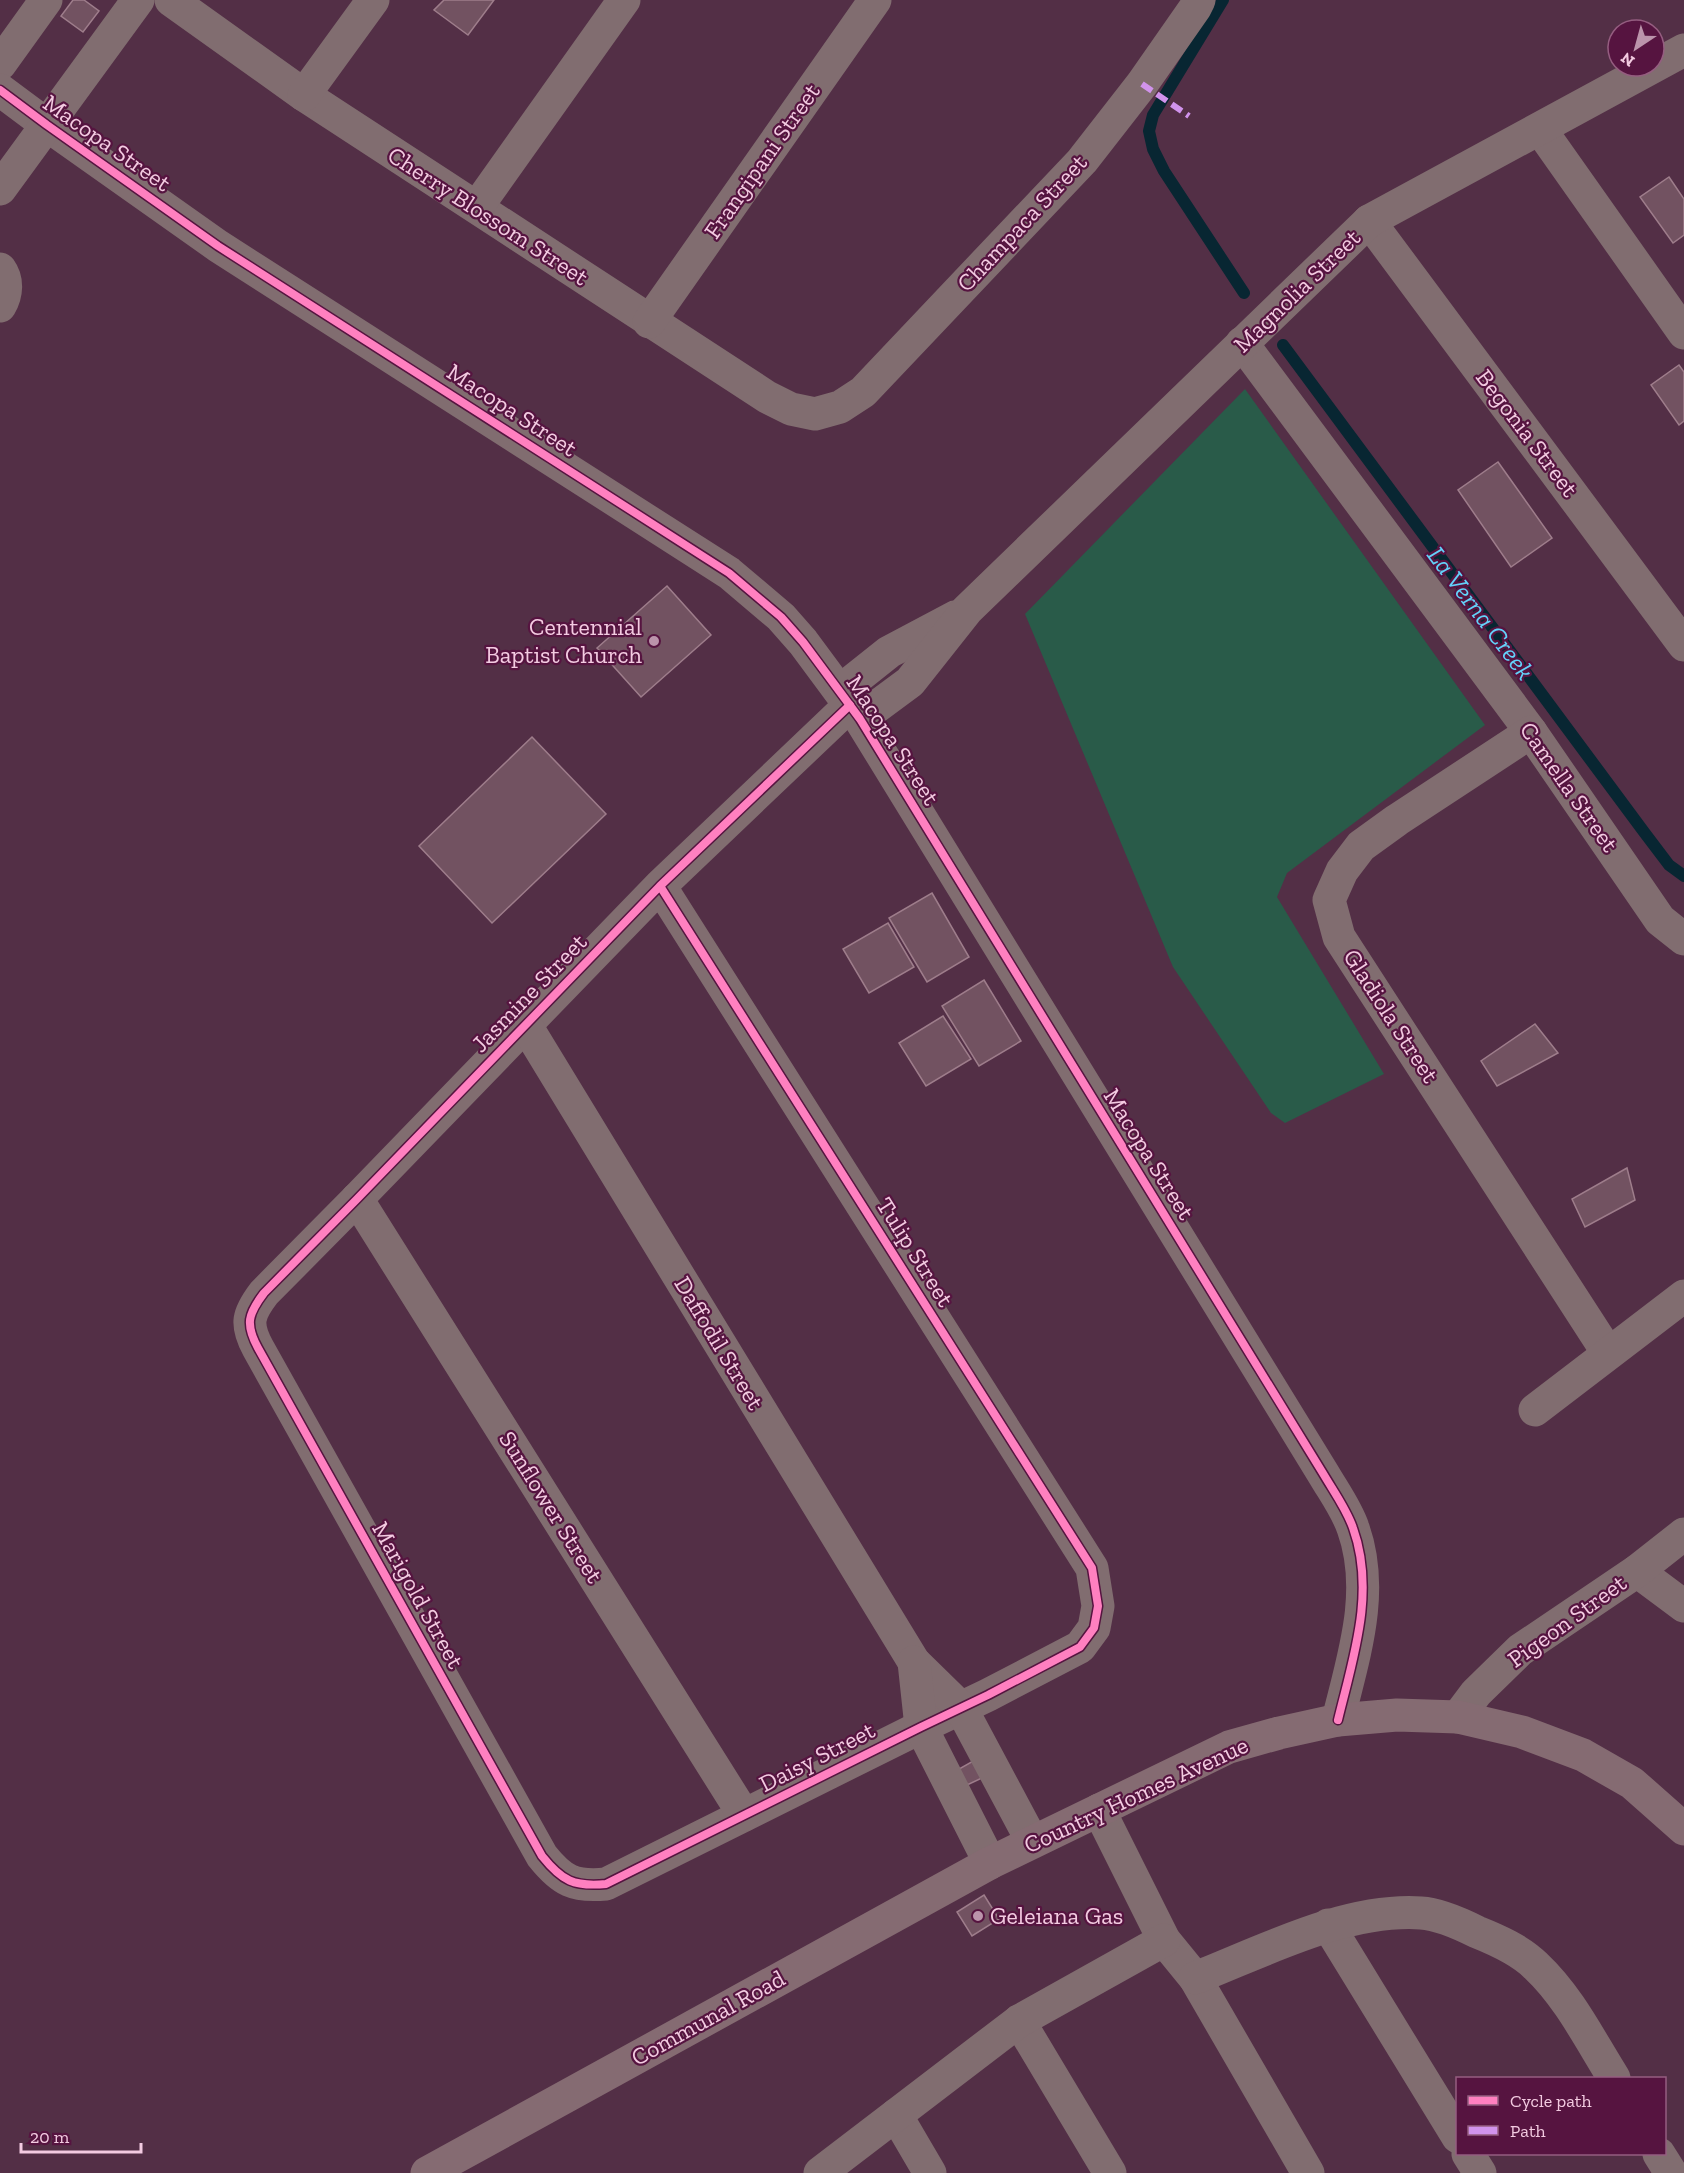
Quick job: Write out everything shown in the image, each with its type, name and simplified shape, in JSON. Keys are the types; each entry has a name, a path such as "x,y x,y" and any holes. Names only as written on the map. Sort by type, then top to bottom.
{"main road":[{"name":"Country Homes Avenue","path":"990,1863 1229,1747 1338,1720 1397,1715 1458,1717 1522,1732 1583,1755 1632,1783 1684,1829"},
{"name":"Communal Road","path":"427,2173 990,1863"}],"street":[{"path":"0,64 46,0"},
{"path":"0,189 138,0"},
{"name":"Cherry Blossom Street","path":"171,0 304,95 649,322 767,397 791,409 815,414"},
{"path":"304,95 374,0"},
{"path":"477,207 624,0"},
{"name":"Frangipani Street","path":"649,322 875,0"},
{"name":"Champaca Street","path":"815,414 840,407 863,392 1082,162 1142,84 1199,0"},
{"name":"Magnolia Street","path":"850,705 889,652 967,610 1369,221 1684,50"},
{"name":"Macopa Street","path":"0,90 218,246 729,573 781,617 803,642 850,705 1324,1476 1353,1528 1363,1576 1361,1621 1338,1720"},
{"path":"1540,129 1684,333"},
{"name":"Begonia Street","path":"1369,221 1684,645"},
{"path":"0,269 6,286 0,306"},
{"name":"Camella Street","path":"1242,343 1531,732 1660,920 1684,939"},
{"name":"Jasmine Street","path":"250,1318 255,1305 264,1293 660,886 850,705"},
{"name":"Gladiola Street","path":"1531,732 1361,846 1341,871 1329,900 1339,936 1608,1353"},
{"name":"Tulip Street","path":"660,886 1092,1568 1098,1606 1094,1628 1080,1647"},
{"name":"Daffodil Street","path":"525,1024 914,1662 961,1708 1032,1841"},
{"name":"Sunflower Street","path":"357,1199 744,1815"},
{"path":"1535,1410 1684,1296"},
{"name":"Marigold Street","path":"250,1318 250,1333 530,1836 553,1870 568,1882"},
{"name":"Pigeon Street","path":"1458,1717 1483,1686 1520,1650 1636,1571 1684,1534"},
{"path":"1636,1571 1684,1606"},
{"name":"Daisy Street","path":"568,1882 588,1886 606,1884 1080,1647"},
{"name":"Daffodil Street","path":"914,1662 921,1726 990,1863"},
{"path":"1099,1810 1164,1940 1195,1978 1308,2173"},
{"path":"1195,1978 1328,1925 1383,1913 1424,1912 1463,1925 1502,1942 1536,1965 1569,2004 1613,2077"},
{"path":"1328,1925 1456,2134"},
{"path":"820,2173 1019,2021 1164,1940"},
{"path":"1019,2021 1110,2173"},
{"path":"896,2115 930,2173"},
{"path":"1469,2155 1480,2173"},
{"path":"1660,2155 1671,2173"}],"green space":[{"path":"1245,389 1485,725 1287,873 1277,897 1384,1074 1285,1123 1271,1113 1173,967 1025,614"}],"building":[{"path":"73,0 84,0 99,11 83,32 61,16"},
{"path":"444,0 494,0 468,35 434,10"},
{"path":"1669,177 1684,199 1684,235 1673,243 1640,197"},
{"path":"1679,365 1684,372 1684,421 1679,425 1651,385"},
{"path":"1498,462 1552,538 1511,567 1458,490"},
{"name":"Centennial Baptist Church","path":"667,586 711,635 641,697 597,648"},
{"path":"532,737 606,814 492,923 419,846"},
{"path":"932,893 969,957 927,982 889,918"},
{"path":"888,923 914,967 869,993 843,949"},
{"path":"984,980 1021,1041 979,1066 942,1006"},
{"path":"943,1016 971,1059 926,1086 899,1043"},
{"path":"1535,1024 1558,1053 1497,1086 1481,1061"},
{"path":"1627,1168 1635,1200 1585,1227 1572,1199"},
{"path":"975,1760 984,1777 967,1785 959,1769"},
{"name":"Geleiana Gas","path":"984,1895 999,1919 972,1936 957,1912"}],"waterway":[{"name":"La Verna Creek","path":"1223,0 1153,115 1149,131 1153,149 1164,171 1244,293"},
{"name":"La Verna Creek","path":"1283,345 1644,832 1669,865 1684,876"}],"marked path":[{"path":"1142,84 1189,116"}],"cycle path":[{"path":"0,90 218,246 729,573 781,617 803,642 860,719 1347,1515 1360,1552 1362,1601 1360,1625 1338,1720"},
{"path":"660,886 1092,1568 1098,1606 1094,1628 1080,1647 606,1884 595,1885 577,1883 563,1877 542,1856 258,1348 251,1332 250,1319 254,1307 264,1293 660,886 850,705"}],"place":[{"name":"Centennial Baptist Church","path":"654,641"},
{"name":"Geleiana Gas","path":"978,1916"}]}
